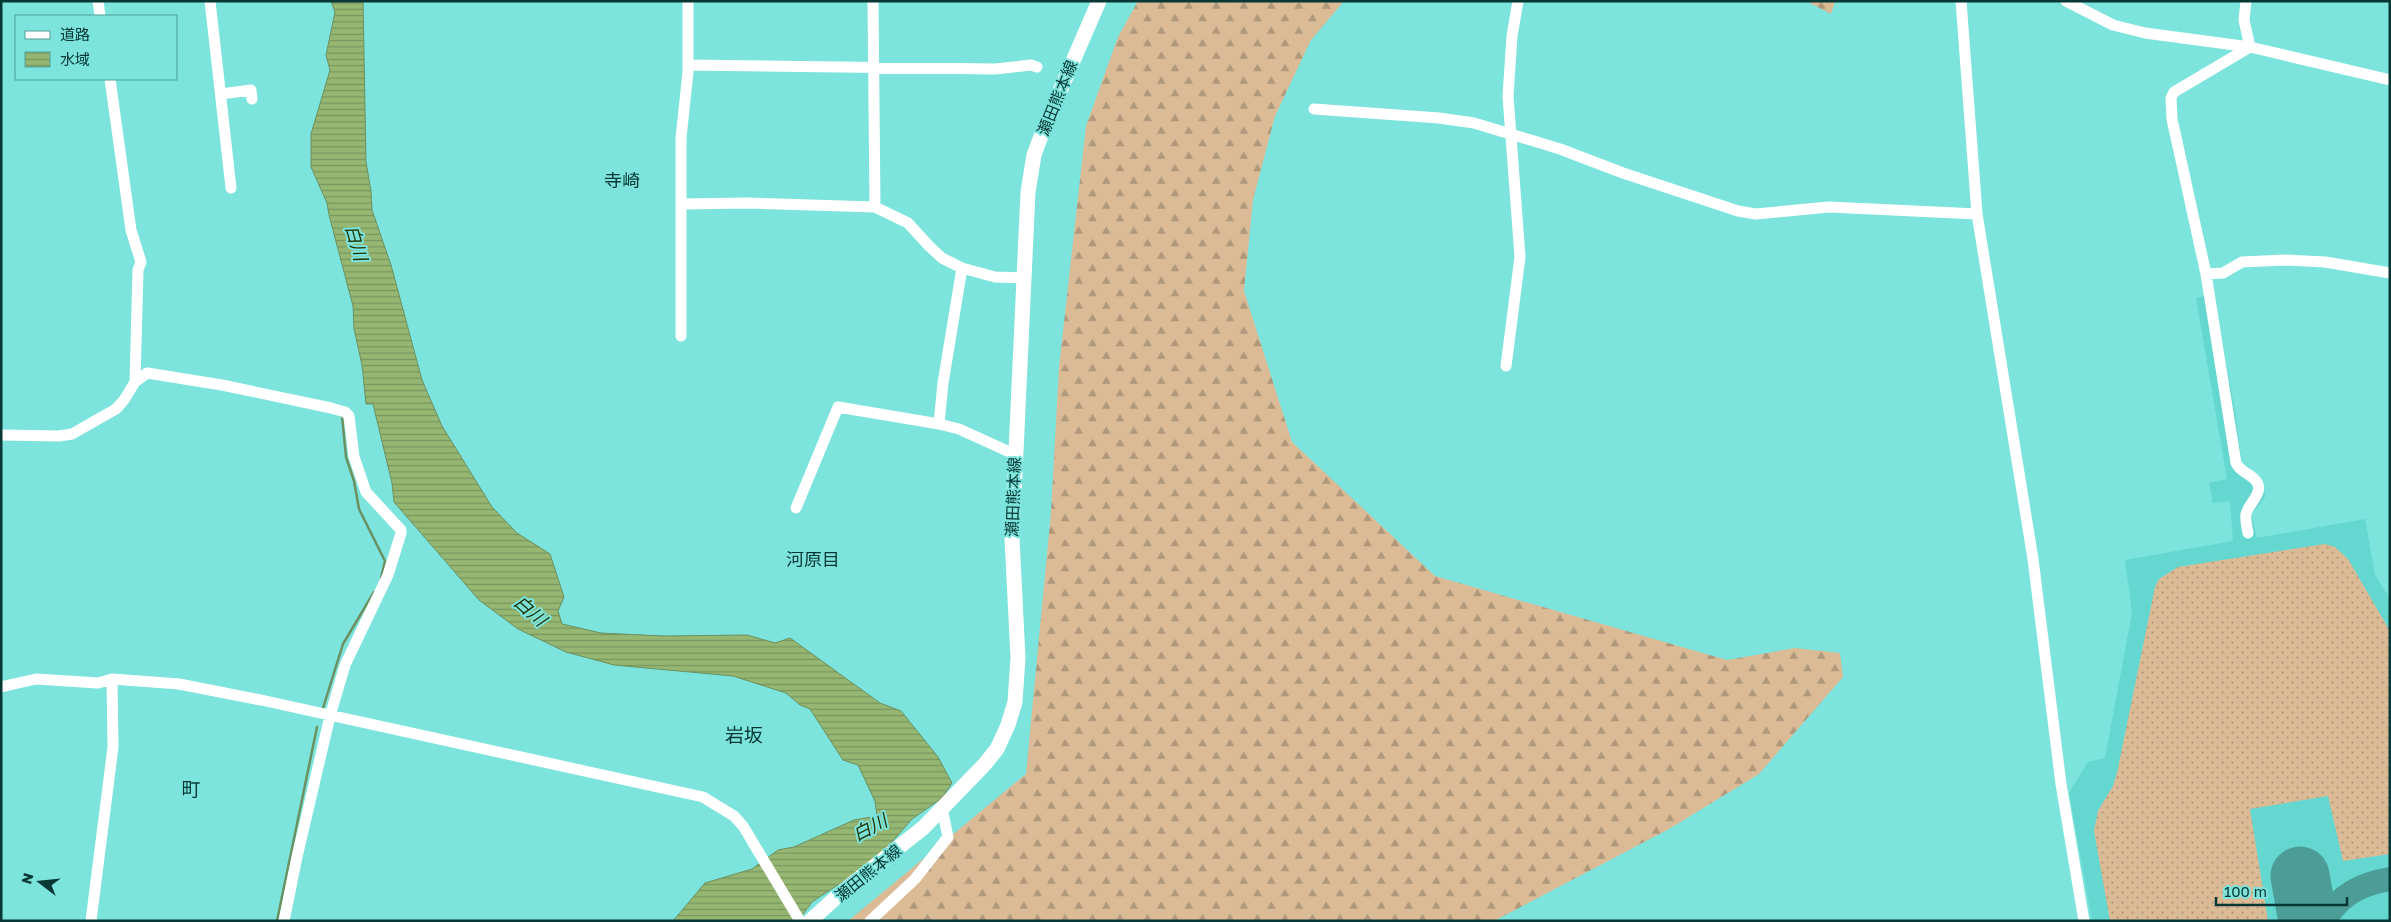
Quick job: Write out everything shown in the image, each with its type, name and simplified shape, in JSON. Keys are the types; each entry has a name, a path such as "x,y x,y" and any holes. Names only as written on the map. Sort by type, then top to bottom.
{"main road":[{"name":"瀬田熊本線","path":"810,921 842,892 923,828 984,765 997,749 1008,725 1015,702 1018,658 1012,538 1014,454 1025,227 1034,155 1058,93 1099,1"}],"street":[{"path":"98,1 100,15"},
{"path":"210,1 231,188"},
{"path":"681,336 681,138 688,65 688,1"},
{"path":"873,1 875,207"},
{"path":"1506,366 1520,257 1508,96 1510,53 1518,1"},
{"path":"1961,1 1976,214 2031,549 2061,784 2084,921"},
{"path":"2066,1 2121,27 2184,39 2250,47 2390,80"},
{"path":"2246,1 2244,20 2250,47"},
{"path":"2248,533 2246,514 2255,499 2258,486 2256,481 2239,470 2236,463 2206,274 2172,118 2171,98 2174,92 2250,47"},
{"path":"688,65 995,69 1031,65 1037,67"},
{"path":"110,80 131,230 141,262 138,270 135,382"},
{"path":"221,94 251,90 252,99"},
{"path":"1314,109 1438,118 1474,123 1510,133 1738,211 1756,214 1830,207 1976,214"},
{"path":"682,204 747,203 875,207 908,224 942,258 962,268 994,277 1023,278"},
{"path":"2206,274 2223,273 2242,262 2284,260 2325,262 2390,273"},
{"path":"939,424 962,268"},
{"path":"1,435 59,436 72,434 116,409 135,382 147,373 154,372 222,384 331,408 345,412 349,416 354,457 366,492 401,530 401,533 388,575 345,665 330,716 284,921"},
{"path":"796,508 838,407 959,429 1014,454"},
{"path":"1,687 36,679 98,682 112,679 179,684 703,797 734,816 743,826 800,921"},
{"path":"90,921 113,747 112,679"},
{"path":"870,921 915,879 948,837 942,808"}],"shaded area":[{"path":"2214,294 2236,418 2242,465 2263,481 2265,497 2251,515 2257,538 2365,519 2375,575 2390,599 2390,921 2092,921 2069,793 2088,762 2105,758 2132,613 2125,560 2233,541 2230,501 2213,503 2209,483 2227,479 2196,298"}],"green space":[{"path":"1138,1 1344,1 1311,40 1275,116 1253,200 1244,291 1292,442 1435,576 1727,660 1795,648 1840,653 1843,677 1759,774 1669,829 1494,921 848,921 1026,774 1051,512 1059,367 1086,126 1118,37"},
{"path":"1806,1 1835,1 1831,14"},
{"path":"2325,544 2335,547 2348,559 2390,631 2390,854 2343,861 2328,796 2250,809 2268,921 2110,921 2094,831 2098,811 2113,786 2117,773 2155,587 2159,579 2178,567"}],"water":[{"name":"白川","path":"331,1 363,1 366,162 372,210 391,265 422,380 442,426 492,507 517,533 550,554 564,597 558,611 562,624 601,633 664,636 747,635 775,643 790,638 880,703 901,711 938,757 952,783 942,798 912,819 877,859 812,902 798,921 673,921 705,883 752,869 778,850 794,847 854,820 877,816 875,801 858,765 843,760 810,709 800,705 786,693 733,676 614,665 566,652 518,629 479,600 394,502 392,483 373,404 366,404 362,365 354,329 353,306 327,203 311,167 311,134 330,70 326,55 335,12"}],"waterway":[{"path":"342,416 346,457 354,481 359,509 385,561 381,578"},
{"path":"323,708 343,644 374,592"},
{"path":"277,921 317,727"}],"taxiway":[{"path":"2324,921 2337,904 2352,892 2369,884 2390,879"}],"runway":[{"path":"2300,876 2308,921"}],"district":[{"name":"寺崎","path":"622,181"},
{"name":"河原目","path":"813,560"},
{"name":"岩坂","path":"744,735"},
{"name":"町","path":"191,789"}]}
